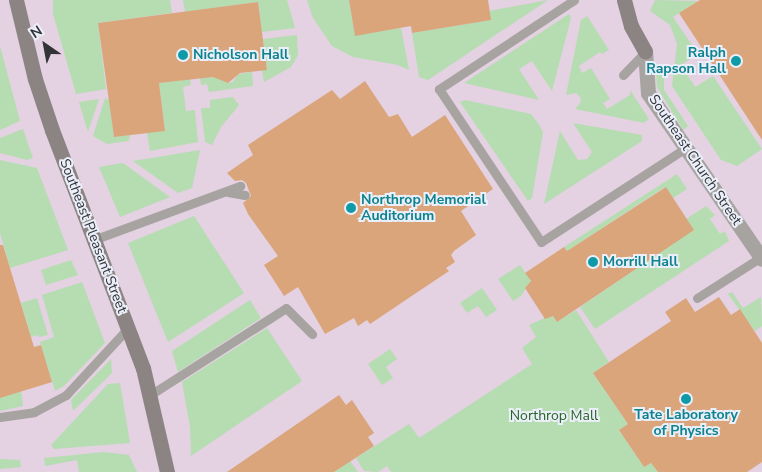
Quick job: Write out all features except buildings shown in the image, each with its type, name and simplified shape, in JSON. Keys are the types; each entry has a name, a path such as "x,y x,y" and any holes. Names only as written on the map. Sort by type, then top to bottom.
{"street":[{"name":"Southeast Pleasant Street","path":"16,0 35,79 93,240 128,328 150,395 167,472"},
{"name":"Southeast Church Street","path":"624,0 631,26 645,51 648,92 761,258"}],"lane":[{"path":"574,0 439,88 541,242 686,148"},
{"path":"623,75 645,51"},
{"path":"93,240 240,186"},
{"path":"228,192 245,195"},
{"path":"697,298 761,258"},
{"path":"150,395 286,308 312,334"},
{"path":"0,417 34,412 61,398 128,328"}],"shaded area":[{"path":"0,0 762,0 762,472 0,472"}],"green space":[{"path":"53,0 170,0 172,13 98,23 106,89 76,94 53,14"},
{"path":"183,0 287,0 295,28 262,32 258,2 185,12"},
{"path":"307,0 349,0 355,35 401,28 409,70 398,65 353,57 332,46 313,18"},
{"path":"548,0 428,80 419,77 412,33 490,20 489,11"},
{"path":"655,0 698,1 673,17 698,54 681,65 695,87 713,76 762,149 737,166 721,160 672,86 677,44 670,25 650,11"},
{"path":"569,14 571,18 552,91 532,61 519,69 539,100 464,83"},
{"path":"587,16 609,50 602,54 600,52 579,66 582,73 591,68 610,99 603,103 607,109 630,95 630,90 649,119 644,123 575,109 581,102 580,97 576,93 566,95 581,20"},
{"path":"297,35 298,55 291,67 264,82 262,70 267,70 263,39"},
{"path":"0,46 20,121 0,130"},
{"path":"664,65 664,90 688,126 683,130 657,87 656,70"},
{"path":"252,72 253,86 209,92 207,84 201,85 200,78 215,77 228,83 233,82 238,74"},
{"path":"190,79 191,85 183,87 186,111 195,110 198,142 150,151 147,133 165,130 159,83"},
{"path":"233,97 239,105 221,127 212,145 205,142 201,108 210,108 210,100"},
{"path":"105,98 109,100 114,137 130,135 129,141 107,144 93,136"},
{"path":"99,99 88,132 79,102"},
{"path":"465,100 531,114 538,123 543,132 532,198 528,201 460,102"},
{"path":"573,123 642,135 642,141 544,204 560,131 578,160 587,159 592,152"},
{"path":"23,129 33,158 27,160 0,153 0,138"},
{"path":"200,150 192,188 178,193 133,161"},
{"path":"0,160 37,168 68,250 10,268 0,233"},
{"path":"123,163 170,197 120,217 99,167"},
{"path":"677,174 687,189 673,198 665,187 567,251 564,247"},
{"path":"706,206 715,215 710,219 720,234 725,231 729,241 595,329 580,307 693,230 686,219"},
{"path":"194,216 244,293 168,342 128,243"},
{"path":"71,260 78,275 46,285 41,270"},
{"path":"520,265 531,281 521,296 513,301 498,279"},
{"path":"82,282 105,343 64,386 55,391 40,342 54,337 42,295"},
{"path":"482,288 497,310 486,317 478,306 467,313 460,303"},
{"path":"732,292 743,308 761,297 762,326 755,331 728,294"},
{"path":"37,298 48,335 31,337 21,303"},
{"path":"250,300 261,318 178,372 172,351"},
{"name":"Northrop Mall","path":"576,310 609,362 593,373 628,424 619,430 644,467 651,463 658,472 391,472 387,466 378,472 364,471 356,458 409,424 419,438 532,364 522,348 536,337 529,325 549,316 553,316 557,322"},
{"path":"267,328 302,381 191,456 190,427 182,382"},
{"path":"390,349 397,359 386,367 393,378 382,385 368,364"},
{"path":"111,359 112,373 73,411 71,400"},
{"path":"120,383 130,443 54,449 51,445 108,384"},
{"path":"21,391 23,406 0,411 0,395"},
{"path":"103,452 129,455 137,472 79,472 77,460 45,466 44,458"},
{"path":"0,459 20,460 21,467 0,469"},
{"path":"350,461 358,472 334,472"}],"place":[{"name":"Nicholson Hall","path":"183,55"},
{"name":"Ralph Rapson Hall","path":"736,61"},
{"name":"Northrop Memorial Auditorium","path":"351,208"},
{"name":"Morrill Hall","path":"593,262"},
{"name":"Tate Laboratory of Physics","path":"686,399"}]}
